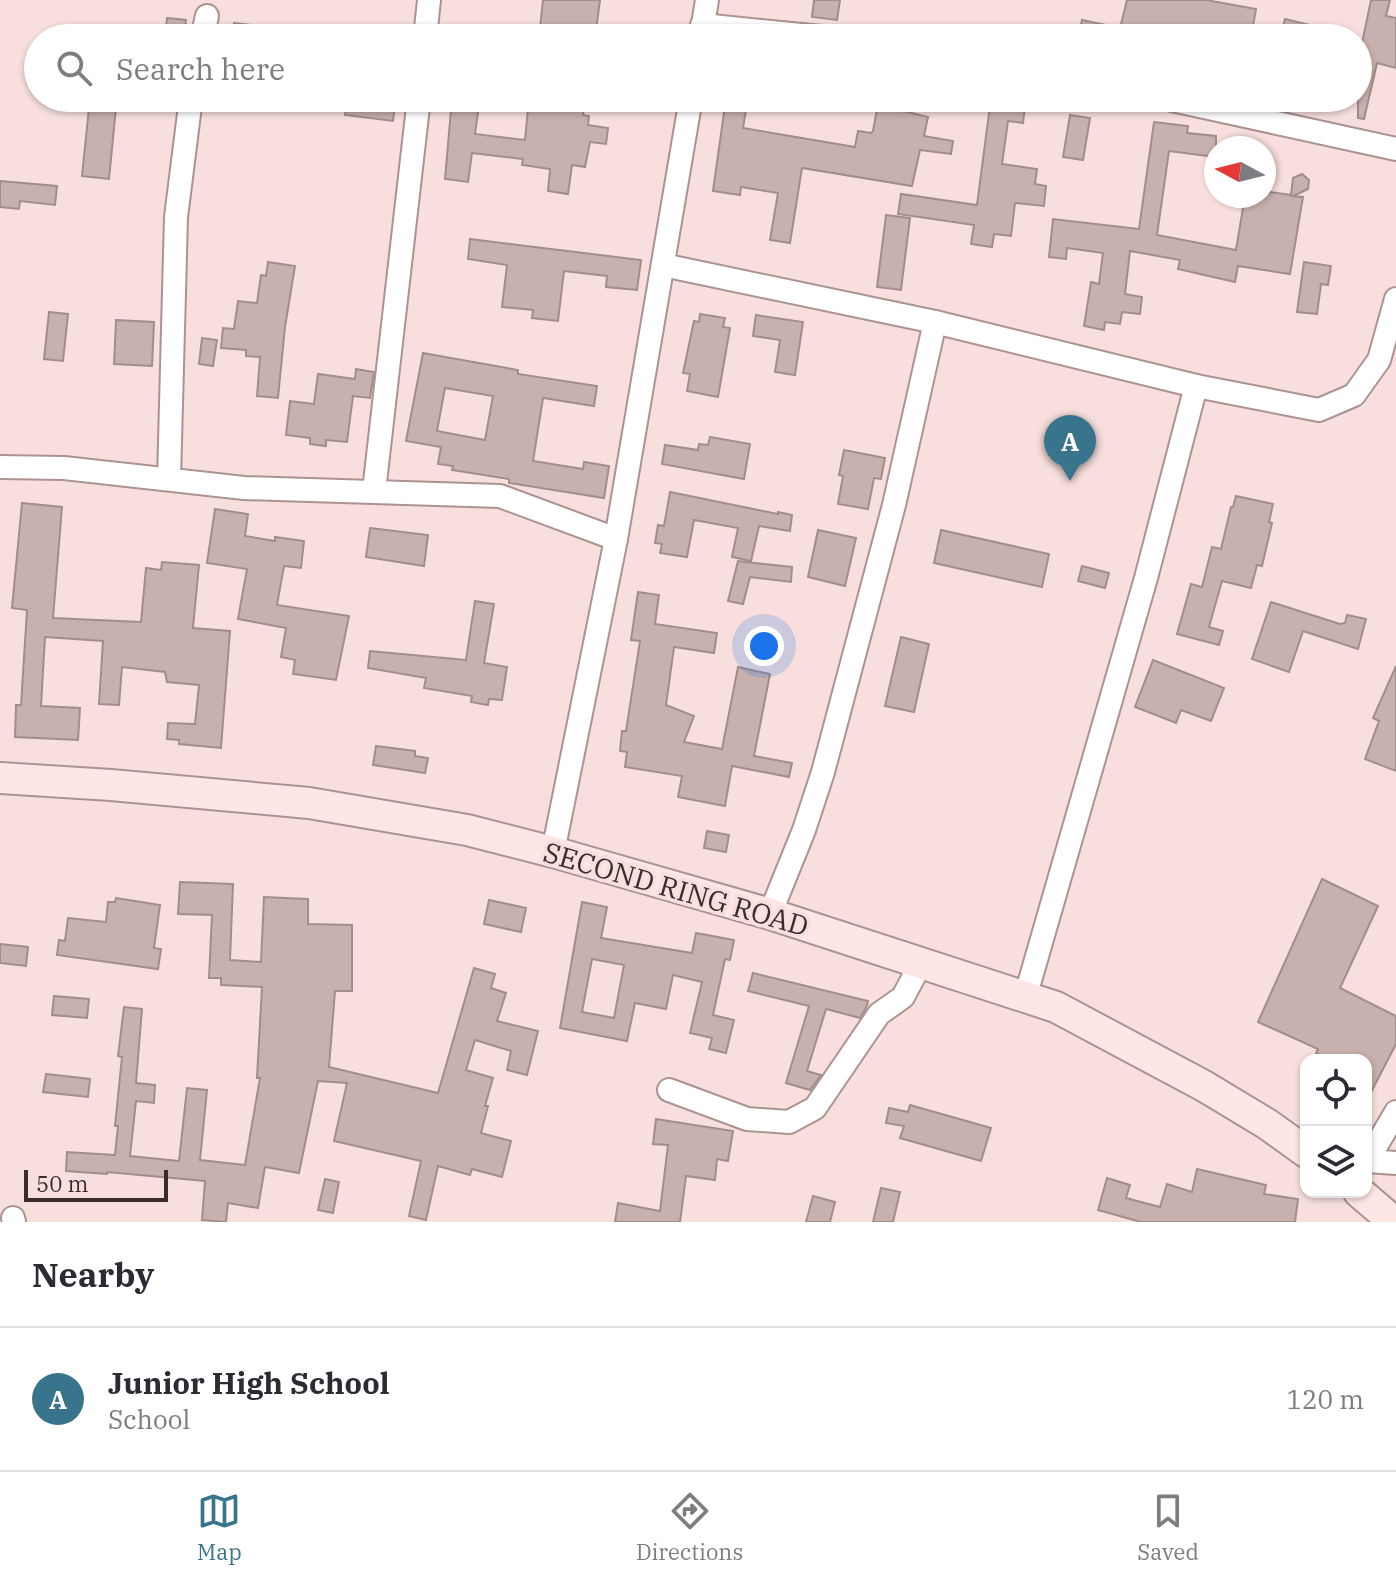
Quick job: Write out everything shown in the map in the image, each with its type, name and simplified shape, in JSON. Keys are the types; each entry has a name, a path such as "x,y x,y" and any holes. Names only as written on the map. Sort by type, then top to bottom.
{"street":[{"path":"426,24 429,0"},
{"path":"702,24 707,0"},
{"path":"169,479 176,217 189,112"},
{"path":"374,491 417,112"},
{"path":"553,852 616,539 689,112"},
{"path":"1227,112 1396,149"},
{"path":"663,265 935,322 1196,386 1319,410 1354,395 1379,360 1396,299"},
{"path":"770,914 804,830 823,772 894,505 935,322"},
{"path":"1025,998 1146,578 1196,386"},
{"path":"0,467 64,468 244,488 500,496 616,539"},
{"name":"SECOND RING ROAD","path":"0,778 309,803 467,830 553,852 770,914 1056,1007 1134,1046 1254,1116 1300,1148"},
{"path":"669,1090 747,1119 789,1122 815,1108 879,1014 903,997 920,965"},
{"path":"1372,1153 1396,1112"},
{"path":"1372,1162 1396,1163"},
{"path":"1366,1198 1394,1222"}],"building":[{"path":"543,0 600,0 597,24 540,24"},
{"path":"814,0 840,0 837,20 812,17"},
{"path":"1127,0 1206,0 1256,9 1253,24 1121,24"},
{"path":"1371,0 1390,0 1386,16 1396,18 1396,68 1377,63 1372,85 1372,24 1366,24"},
{"path":"167,18 186,20 186,24 166,24"},
{"path":"1285,19 1306,24 1284,24"},
{"path":"89,112 116,112 109,179 82,176"},
{"path":"345,112 394,112 393,121 345,115"},
{"path":"451,112 478,112 475,134 525,140 528,112 583,112 583,115 589,116 588,125 608,128 606,144 590,142 585,167 572,165 568,194 548,191 550,169 522,165 523,159 472,153 468,182 445,179"},
{"path":"724,112 746,112 743,128 855,147 858,131 873,131 876,112 907,112 928,117 924,136 953,141 951,154 920,150 912,186 802,168 790,243 770,240 778,193 741,187 740,195 713,191"},
{"path":"989,112 1024,112 1023,123 1008,121 1002,164 1037,169 1035,184 1046,186 1044,206 1015,203 1011,236 994,234 992,247 971,244 974,225 898,214 901,194 977,205"},
{"path":"1358,112 1366,112 1364,119 1358,118"},
{"path":"1070,115 1090,118 1083,160 1063,157"},
{"path":"1154,122 1188,126 1187,133 1216,136 1204,136 1204,155 1169,151 1157,235 1236,250 1243,208 1276,208 1276,193 1291,195 1293,178 1302,174 1309,180 1308,189 1293,196 1303,197 1290,274 1238,266 1235,282 1178,269 1180,260 1130,251 1125,294 1142,297 1140,314 1122,312 1120,324 1105,322 1104,330 1084,326 1091,282 1099,284 1103,253 1067,248 1066,259 1049,257 1053,219 1139,229"},
{"path":"0,181 57,186 55,205 20,201 19,209 0,207"},
{"path":"886,215 910,218 901,290 877,287"},
{"path":"470,239 641,260 637,290 606,287 607,276 564,271 558,321 532,318 533,310 502,307 507,265 468,259"},
{"path":"268,262 295,266 278,398 257,396 260,357 246,356 246,350 221,348 223,328 234,329 238,301 257,303 261,275 266,276"},
{"path":"1304,262 1331,266 1328,285 1321,284 1317,314 1297,312"},
{"path":"49,312 68,314 63,361 44,359"},
{"path":"700,314 725,318 723,327 730,328 718,397 687,391 690,374 683,373 694,321 699,322"},
{"path":"756,315 803,322 795,375 775,372 780,340 753,336"},
{"path":"116,320 154,322 152,366 114,364"},
{"path":"202,338 217,340 213,366 199,364"},
{"path":"423,353 518,370 518,374 597,386 594,406 543,398 533,461 583,469 584,462 609,466 604,498 509,483 509,479 452,470 453,466 438,464 441,447 406,441","holes":["445,388 493,396 485,440 437,431"]},
{"path":"356,369 374,372 370,398 353,396 347,442 326,440 326,446 310,444 310,438 286,435 290,401 314,404 318,374 355,379"},
{"path":"710,437 750,444 744,479 662,464 665,445 698,450 699,444 708,445"},
{"path":"844,450 885,458 881,479 874,478 868,509 838,504"},
{"path":"670,492 792,515 790,531 759,526 751,561 732,557 738,528 694,520 687,557 660,553 662,544 655,543 658,525 664,526"},
{"path":"1236,496 1273,504 1262,566 1257,565 1251,588 1222,581 1209,627 1223,631 1219,645 1177,634 1191,584 1202,587 1212,547 1221,549"},
{"path":"22,503 62,507 53,618 141,622 146,568 161,570 162,562 199,565 193,628 230,631 221,748 179,744 179,740 167,739 168,723 195,724 199,685 167,682 165,672 122,667 119,705 99,704 103,641 45,637 41,706 80,708 78,740 15,737 16,705 21,705 27,610 12,608"},
{"path":"215,509 248,514 245,536 275,541 275,537 304,541 301,568 284,566 277,605 349,616 336,680 293,674 295,660 281,657 286,628 238,619 247,569 207,563"},
{"path":"370,528 428,535 424,566 366,557"},
{"path":"818,530 856,538 845,586 808,577"},
{"path":"941,530 1049,554 1042,587 934,563"},
{"path":"738,561 792,567 791,582 750,577 743,604 728,601"},
{"path":"1082,566 1109,573 1105,588 1078,581"},
{"path":"638,592 659,595 655,624 717,633 714,653 674,647 666,705 694,716 684,742 722,749 738,667 770,674 754,756 792,763 789,777 732,766 725,806 678,797 682,776 625,767 627,752 620,751 640,641 631,640"},
{"path":"475,601 494,604 484,663 507,667 502,700 489,699 488,705 471,702 472,696 424,688 426,678 368,668 370,651 466,660"},
{"path":"1271,602 1340,624 1345,623 1347,615 1366,619 1358,649 1303,631 1289,672 1252,659"},
{"path":"901,637 929,644 914,712 885,706"},
{"path":"1153,660 1224,688 1211,721 1181,710 1176,723 1135,707"},
{"path":"1396,666 1396,771 1365,759 1379,721 1373,718"},
{"path":"376,746 415,751 415,756 428,758 425,773 373,765"},
{"path":"707,831 729,835 726,852 704,848"},
{"path":"1322,879 1378,906 1340,988 1396,1016 1396,1044 1372,1090 1372,1054 1318,1054 1318,1049 1258,1022"},
{"path":"180,882 233,884 230,960 261,962 264,897 308,899 308,924 352,925 352,991 335,991 329,1067 438,1093 474,968 495,974 491,988 506,993 497,1021 538,1031 527,1075 507,1070 511,1051 475,1040 466,1070 493,1078 481,1133 511,1141 502,1177 472,1169 470,1175 438,1166 426,1220 409,1216 421,1161 334,1141 347,1083 318,1081 299,1173 265,1167 258,1208 228,1203 226,1222 202,1220 205,1181 66,1171 67,1152 115,1155 122,1057 118,1056 124,1007 142,1009 136,1083 155,1085 154,1103 136,1101 130,1156 179,1161 187,1088 207,1090 200,1160 245,1165 260,1078 257,1078 262,987 221,985 221,978 209,978 212,915 178,914"},
{"path":"116,898 160,905 154,948 161,949 158,969 57,955 59,940 65,941 68,918 106,922 108,902 115,902"},
{"path":"489,900 526,908 521,932 484,924"},
{"path":"582,902 607,907 601,938 692,953 696,933 734,940 730,960 725,959 713,1015 734,1020 726,1053 709,1049 712,1038 690,1033 702,982 673,975 666,1009 635,1003 627,1041 560,1028","holes":["592,959 624,965 614,1018 582,1012"]},
{"path":"0,944 28,947 26,966 0,963"},
{"path":"753,973 868,1001 860,1018 826,1009 807,1071 821,1075 810,1090 786,1083 809,1006 748,991"},
{"path":"54,996 89,999 87,1018 52,1015"},
{"path":"46,1074 90,1079 88,1097 43,1092"},
{"path":"910,1105 991,1128 981,1161 900,1138 904,1126 886,1123 889,1108 908,1112"},
{"path":"656,1119 733,1131 728,1161 717,1159 715,1180 686,1176 680,1222 615,1222 618,1203 660,1211 668,1145 653,1144"},
{"path":"1197,1169 1266,1185 1264,1194 1298,1199 1295,1222 1141,1222 1098,1210 1107,1178 1130,1185 1126,1198 1160,1207 1167,1184 1192,1192"},
{"path":"325,1179 339,1182 333,1213 318,1210"},
{"path":"881,1188 900,1192 893,1222 873,1222"},
{"path":"813,1196 835,1202 830,1222 806,1222"}],"place":[{"name":"Junior High School","path":"1070,481"}]}
